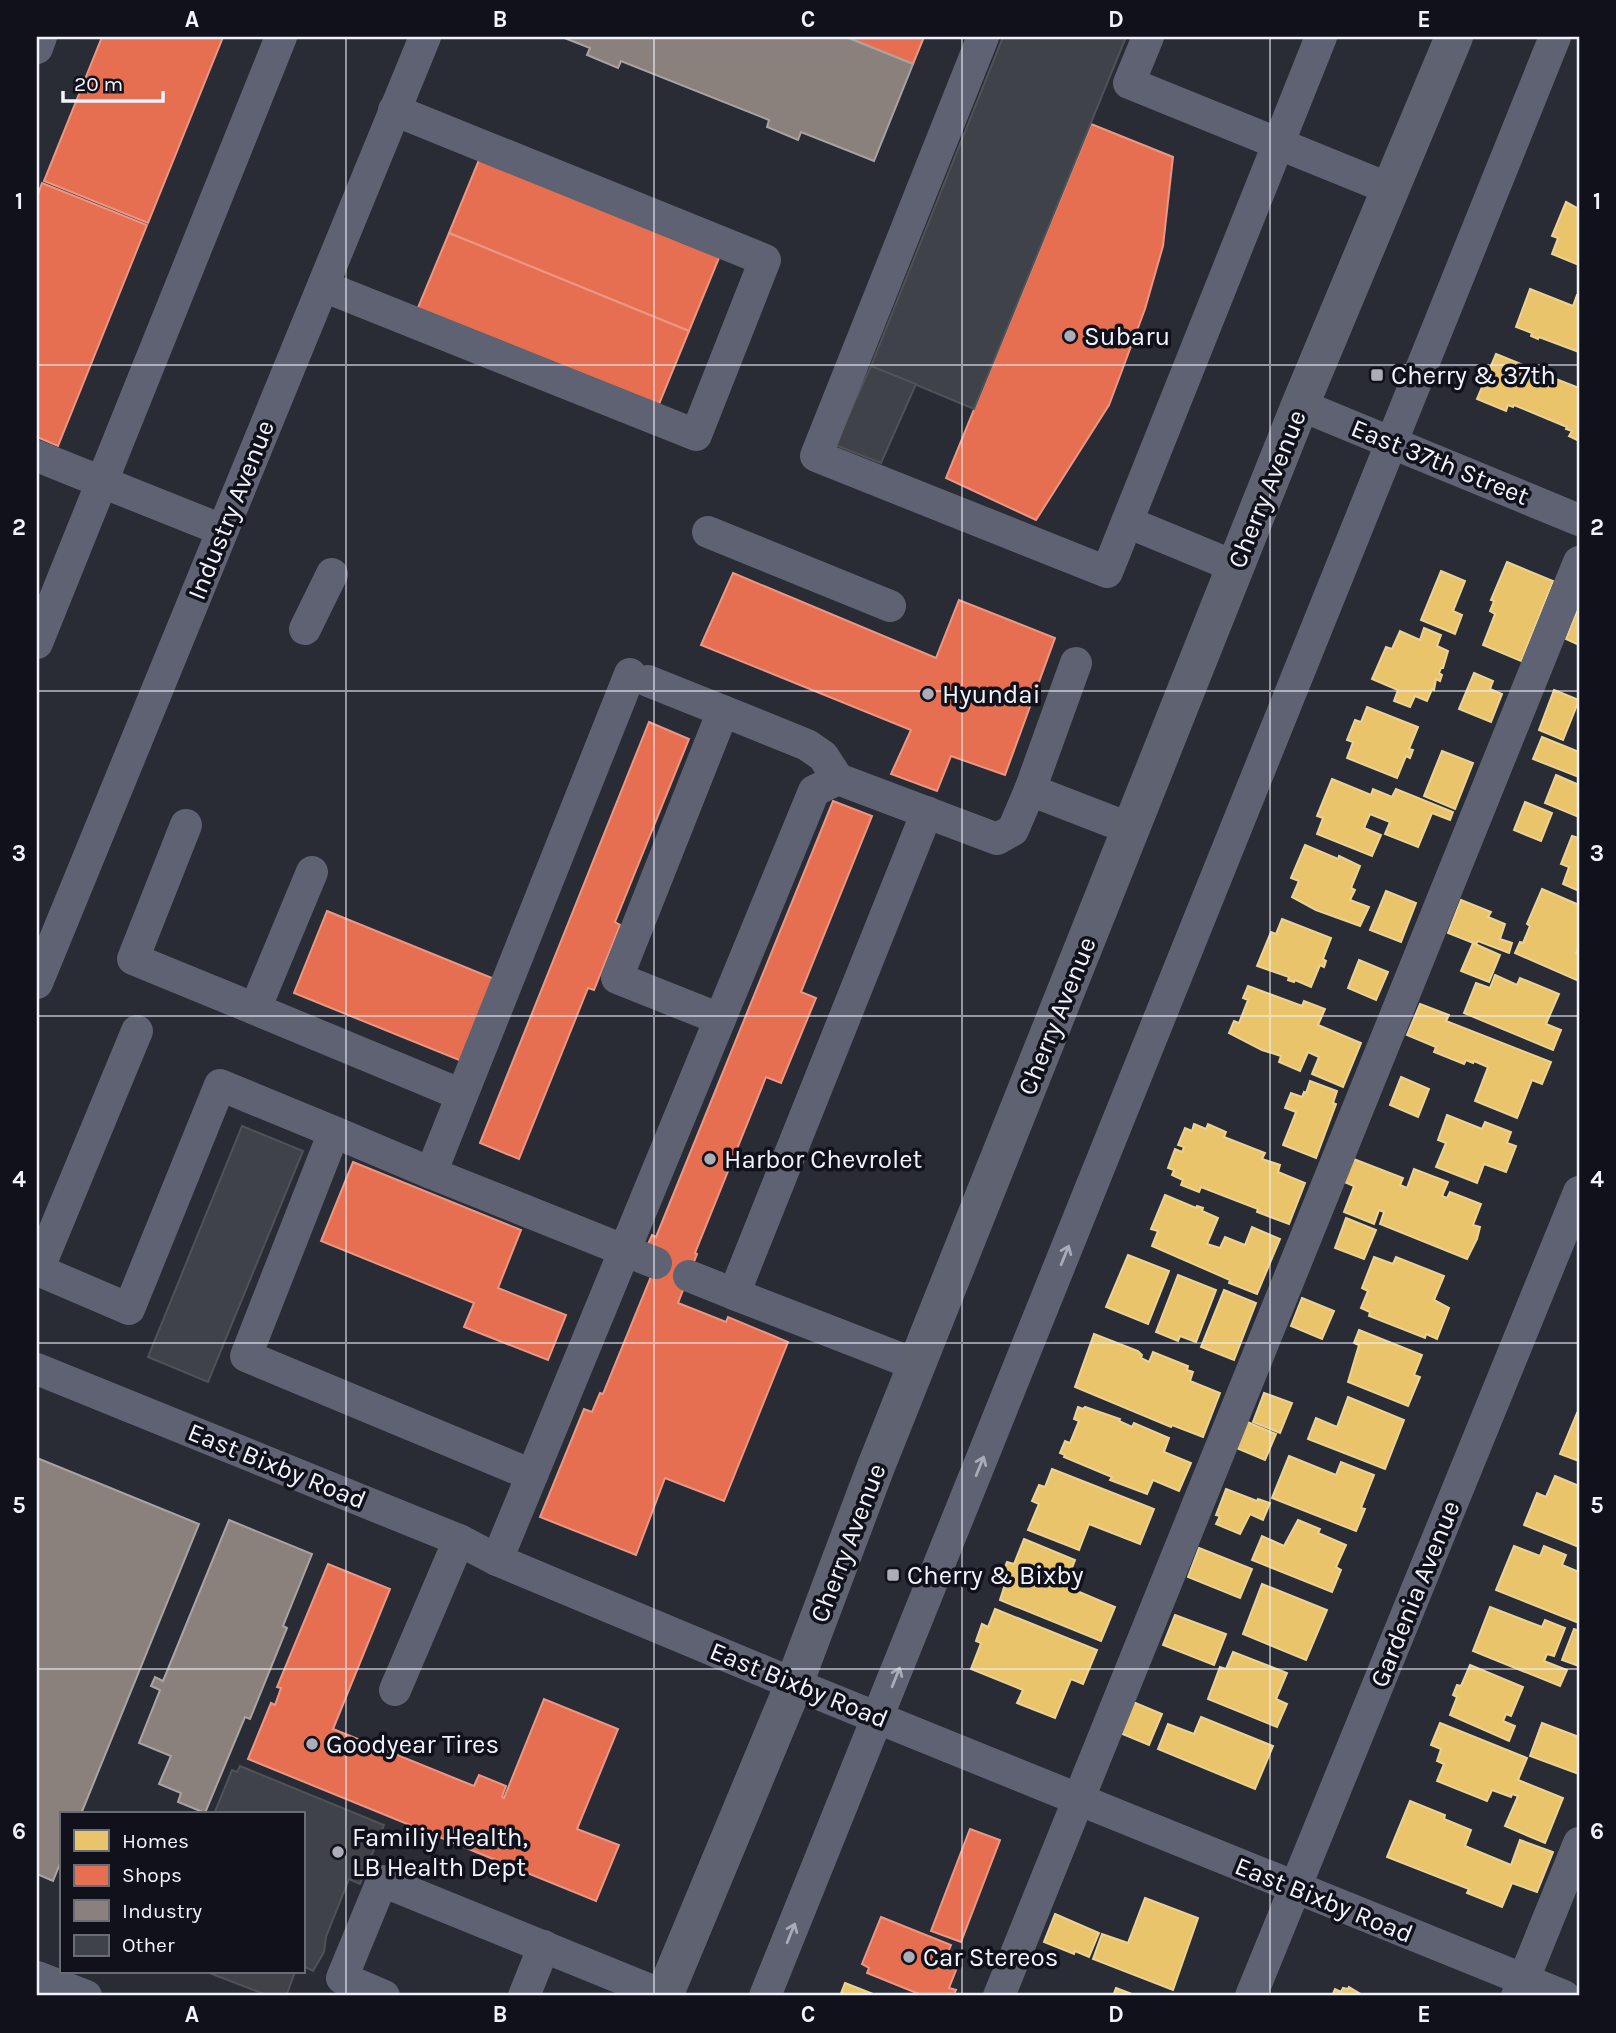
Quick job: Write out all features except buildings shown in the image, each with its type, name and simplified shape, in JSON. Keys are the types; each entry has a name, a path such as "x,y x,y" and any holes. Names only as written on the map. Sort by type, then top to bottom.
{"main road":[{"name":"Cherry Avenue","path":"664,1996 794,1684 917,1365 1300,405 1454,37"}],"street":[{"path":"37,48 41,37"},
{"path":"37,643 281,37"},
{"path":"983,37 816,456 1107,572 1321,37"},
{"path":"1148,37 1129,83 1390,189"},
{"path":"765,1996 1555,37"},
{"name":"Industry Avenue","path":"37,983 394,110 416,39"},
{"path":"323,286 696,435 765,260 394,110"},
{"name":"East 37th Street","path":"1300,405 1579,520"},
{"path":"37,456 222,530"},
{"path":"1127,522 1236,567"},
{"path":"708,533 890,606"},
{"path":"999,1996 1579,562"},
{"path":"305,629 332,574"},
{"path":"431,1173 639,678 807,745 823,756 838,779 997,839 1013,830 1076,663"},
{"path":"720,1019 617,978 723,712"},
{"path":"496,1560 814,791 838,779"},
{"path":"1030,790 1131,829"},
{"path":"734,1294 927,812"},
{"path":"186,825 133,959 462,1095"},
{"path":"255,1009 312,872"},
{"path":"137,1031 38,1270 128,1309 220,1085 656,1263"},
{"path":"334,1132 246,1356 532,1475"},
{"name":"Gardenia Avenue","path":"1251,1996 1579,1192"},
{"path":"689,1276 917,1365"},
{"name":"East Bixby Road","path":"37,1369 459,1540 496,1560 1295,1888 1521,1988 1564,1996"},
{"path":"395,1690 459,1540"},
{"path":"1521,1988 1579,1843"},
{"path":"384,1996 342,1978 382,1881 664,1996"},
{"path":"524,1996 544,1946"},
{"path":"37,1976 86,1996"}],"place":[{"name":"Subaru","path":"1070,336"},
{"name":"Cherry & 37th","path":"1377,375"},
{"name":"Hyundai","path":"928,694"},
{"name":"Harbor Chevrolet","path":"710,1159"},
{"name":"Cherry & Bixby","path":"893,1575"},
{"name":"Goodyear Tires","path":"312,1744"},
{"name":"Familiy Health, LB Health Dept","path":"338,1852"},
{"name":"Car Stereos","path":"909,1957"}]}
